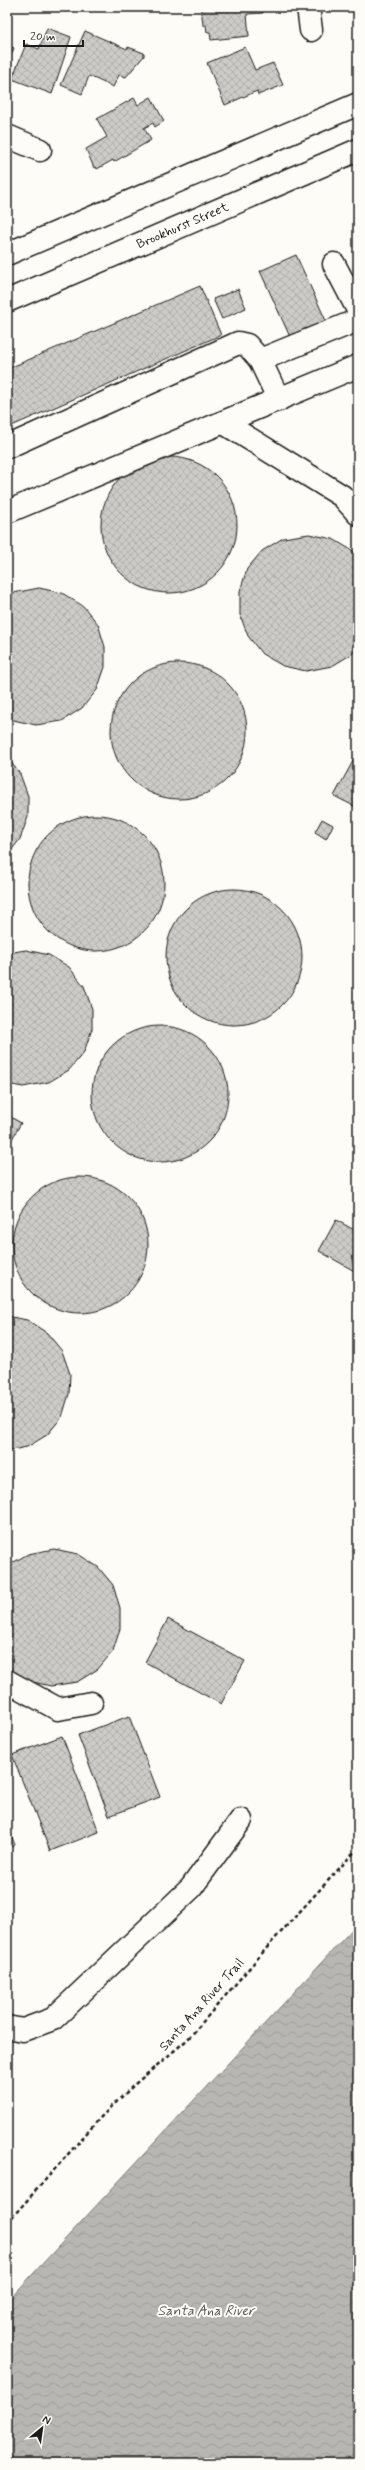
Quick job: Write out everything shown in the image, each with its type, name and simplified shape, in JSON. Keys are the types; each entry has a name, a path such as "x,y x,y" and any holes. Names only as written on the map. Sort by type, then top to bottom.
{"main road":[{"path":"308,7 311,30"},
{"path":"7,254 358,104"},
{"path":"7,136 40,150"},
{"name":"Brookhurst Street","path":"7,301 358,150"},
{"path":"334,264 358,310"},
{"path":"260,360 358,320"},
{"path":"7,447 238,343 247,345 260,360 279,400"},
{"path":"7,512 358,366"},
{"path":"224,423 342,496 358,514"},
{"path":"7,1681 58,1709 91,1703"},
{"path":"7,2026 23,2030 53,2019 191,1888 241,1820"}],"path":[{"name":"Santa Ana River Trail","path":"7,2223 102,2117 135,2084 188,2039 271,1943 358,1848"}],"water":[{"name":"Santa Ana River","path":"358,1923 358,2463 7,2463 7,2302"}],"building":[{"path":"201,7 262,7 263,13 247,14 249,36 211,40 210,32 207,32 206,25 203,25"},
{"path":"47,28 71,37 52,94 12,79 26,44 39,49"},
{"path":"85,31 127,49 128,47 144,53 144,56 126,77 119,75 113,87 89,76 82,94 61,85"},
{"path":"7,45 14,48 7,64"},
{"path":"245,47 255,70 273,63 283,85 258,95 257,91 225,105 207,63"},
{"path":"151,97 164,121 155,127 153,123 144,128 151,140 114,162 113,160 97,169 96,167 94,168 86,149 107,137 97,119 134,98 138,105"},
{"path":"7,190 12,203 7,205"},
{"path":"296,255 327,323 291,339 260,271"},
{"path":"200,286 221,335 7,428 7,369"},
{"path":"238,289 246,308 222,319 213,299"},
{"path":"169,457 189,460 201,465 217,477 229,493 234,505 237,525 234,545 229,557 217,573 201,585 189,590 169,593 149,590 137,585 121,573 109,557 104,545 101,525 104,505 109,493 121,477 137,465 149,460"},
{"path":"309,534 333,539 353,551 358,558 358,647 352,654 332,666 306,671 283,666 262,654 248,636 240,615 240,591 247,569 262,551 283,538"},
{"path":"39,588 62,593 83,606 98,624 105,647 105,667 97,690 82,708 62,721 36,725 13,720 7,717 7,596 13,593"},
{"path":"179,663 205,668 227,683 242,705 247,731 242,757 227,779 205,794 179,799 153,794 131,779 116,757 111,731 116,705 131,683 153,668"},
{"path":"358,752 358,808 334,796"},
{"path":"7,757 20,774 28,796 28,817 20,839 7,856"},
{"path":"96,815 109,816 122,820 144,835 159,857 163,870 163,896 159,909 144,931 122,946 109,950 96,951 83,950 70,946 48,931 33,909 29,896 28,883 29,870 33,857 48,835 70,820 83,816"},
{"path":"322,819 333,825 326,839 315,832"},
{"path":"234,889 260,894 282,909 297,931 302,957 297,983 282,1005 260,1020 234,1025 208,1020 186,1005 171,983 166,957 171,931 186,909 208,894"},
{"path":"26,950 49,955 69,967 84,986 92,1009 92,1029 84,1052 69,1070 49,1082 23,1087 7,1084 7,953"},
{"path":"160,1026 186,1031 208,1046 223,1068 228,1094 223,1120 208,1142 186,1157 160,1162 134,1157 112,1142 97,1120 92,1094 97,1068 112,1046 134,1031"},
{"path":"7,1115 21,1123 7,1148"},
{"path":"73,1177 87,1177 106,1182 128,1197 143,1219 147,1232 147,1258 143,1271 128,1293 106,1308 87,1313 73,1313 54,1308 32,1293 17,1271 12,1252 12,1238 17,1219 32,1197 54,1182"},
{"path":"336,1220 358,1232 358,1273 319,1251"},
{"path":"7,1316 27,1320 47,1333 62,1351 70,1374 69,1394 62,1417 47,1435 27,1447 7,1451"},
{"path":"54,1549 78,1554 98,1567 113,1585 120,1608 120,1629 113,1651 98,1669 77,1682 51,1686 28,1681 7,1669 7,1566 28,1554"},
{"path":"168,1619 245,1661 221,1704 145,1662"},
{"path":"129,1716 160,1797 109,1816 78,1735"},
{"path":"62,1736 99,1832 50,1851 12,1755"},
{"path":"7,1825 15,1845 7,1848"}]}
